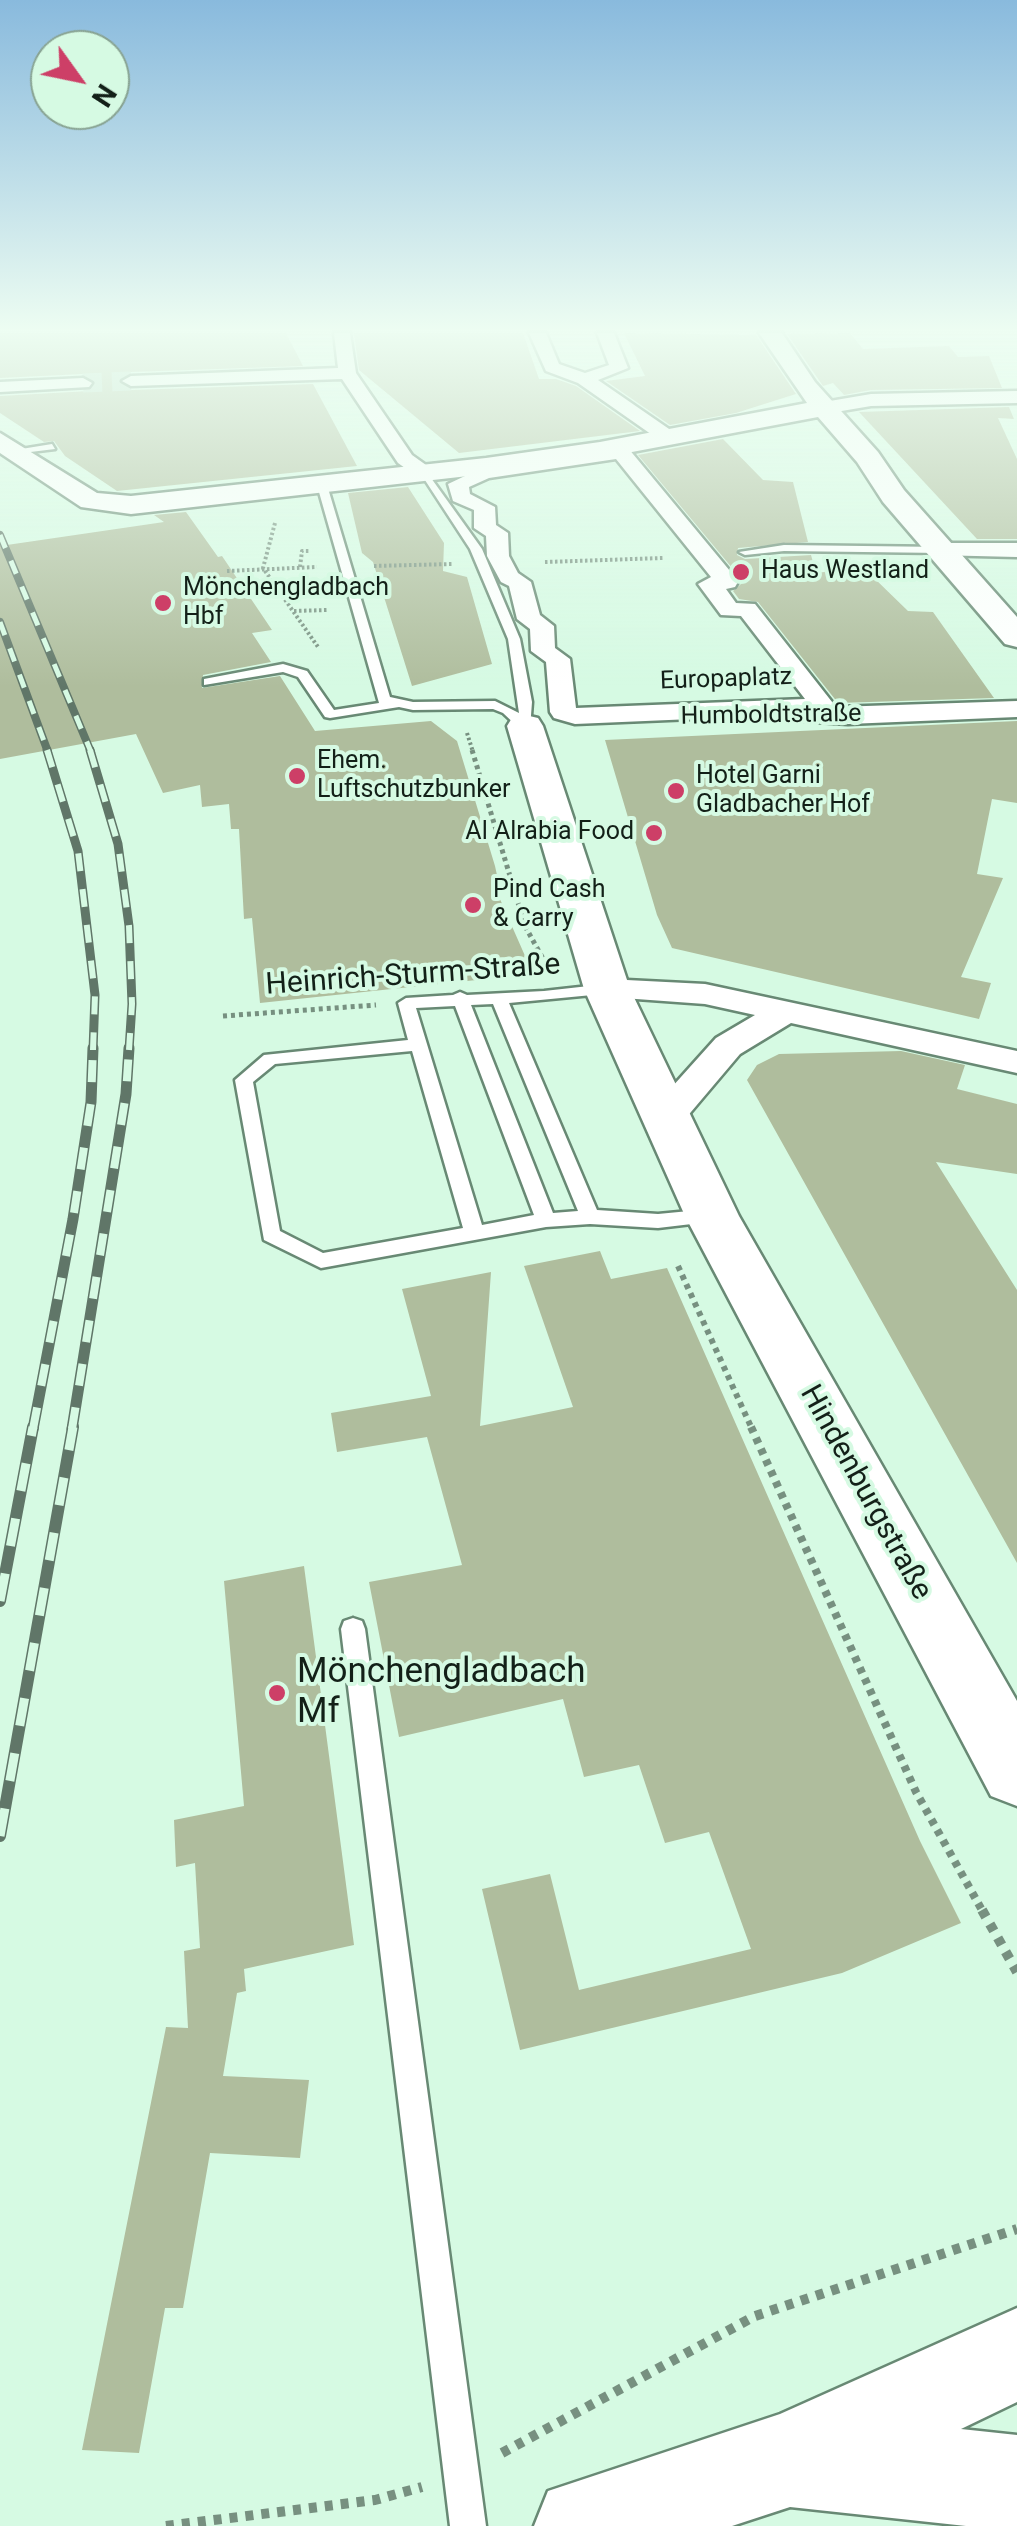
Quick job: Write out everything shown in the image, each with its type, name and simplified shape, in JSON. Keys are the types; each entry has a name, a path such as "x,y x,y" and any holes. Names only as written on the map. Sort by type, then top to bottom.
{"street":[{"path":"14,451 75,493 112,504 322,485 432,480 486,466 594,451"},
{"path":"399,451 432,480"},
{"path":"862,451 893,496 1017,637"},
{"name":"Europaplatz","path":"621,452 727,582 710,584 728,610 748,608 824,706 564,714 558,659 544,653 542,626 529,619 520,582 492,563 497,534 485,528 484,507 460,497 457,491 462,480 484,473 621,452"},
{"path":"943,550 1017,550"},
{"name":"Humboldtstraße","path":"525,726 787,711 848,716 1017,709"},
{"name":"Hindenburgstraße","path":"525,726 607,989 667,1116 685,1218 1017,1771"},
{"path":"607,989 786,1012 1017,1062"},
{"path":"667,1116 728,1046 786,1012"},
{"path":"583,2526 790,2460 1017,2354"},
{"path":"790,2460 1017,2483"}],"lane":[{"name":"Europaplatz","path":"432,480 492,563 518,653 526,702 525,726"},
{"path":"322,485 384,700 395,704"},
{"path":"745,552 784,548 943,550"},
{"path":"210,682 283,668 303,674 330,714 395,704 482,703 508,710 525,726"},
{"name":"Heinrich-Sturm-Straße","path":"406,1003 607,989"},
{"path":"460,998 546,1220"},
{"path":"499,998 590,1218"},
{"path":"406,1003 474,1232"},
{"path":"416,1046 270,1059 244,1080 270,1235 321,1261 546,1220 685,1218"},
{"path":"353,1629 468,2526"}],"path":[{"path":"276,490 278,508 263,568 323,655 338,690 350,699 350,709"},
{"path":"300,567 302,551 312,551"},
{"path":"228,572 706,557"},
{"path":"293,611 330,610"},
{"path":"464,720 526,926 552,974 557,995"},
{"name":"Heinrich-Sturm-Straße","path":"223,1016 406,1003"},
{"path":"685,1218 916,1792 1017,1972"},
{"path":"166,2526 375,2500 462,2475 756,2316 1017,2230"}],"building":[{"path":"61,451 349,451 357,466 117,491"},
{"path":"660,451 735,451 763,480 793,482 808,542 738,548 737,555 745,559 811,555 816,573 856,568 864,577 872,576 908,611 933,612 994,698 838,703 758,602 739,599 733,591 741,584 738,575 638,455"},
{"path":"895,451 1013,451 1017,459 1017,539 977,539"},
{"path":"408,487 444,543 443,571 467,577 492,664 412,686 373,562 362,553 348,493"},
{"path":"186,512 218,557 222,556 272,630 252,633 271,662 203,675 202,688 280,676 315,731 431,721 457,741 495,866 500,889 496,890 533,974 260,1003 252,918 244,919 239,829 231,829 229,804 202,807 200,785 163,793 136,734 0,759 0,546 164,522 154,515"},
{"path":"1017,721 1017,803 992,799 977,874 1003,878 961,977 991,983 979,1019 672,948 657,915 605,740"},
{"path":"901,1051 965,1065 957,1089 1017,1104 1017,1174 936,1162 1017,1290 1017,1563 747,1080 757,1065 779,1054"},
{"path":"600,1251 611,1279 667,1268 920,1841 961,1923 842,1973 520,2050 482,1889 550,1874 579,1990 751,1949 709,1832 665,1843 639,1765 584,1777 563,1699 399,1737 369,1582 462,1565 427,1437 337,1452 331,1413 431,1396 402,1289 491,1272 480,1426 573,1407 524,1266"},
{"path":"304,1566 354,1945 244,1969 246,1991 237,1993 223,2076 309,2080 300,2158 210,2153 183,2308 165,2308 139,2453 82,2450 166,2027 188,2028 184,1951 200,1948 195,1863 176,1867 174,1820 244,1806 224,1581"}],"railway":[{"path":"0,535 91,752"},
{"path":"0,622 48,752"},
{"path":"47,750 78,851 95,995 93,1050"},
{"path":"90,750 118,844 129,926 129,1050"},
{"path":"33,1429 73,1219 91,1102 93,1048"},
{"path":"72,1429 126,1094 129,1048"},
{"path":"0,1601 33,1427"},
{"path":"0,1836 73,1427"}],"place":[{"name":"Haus Westland","path":"741,572"},
{"name":"Mönchengladbach Hbf","path":"163,603"},
{"name":"Ehem. Luftschutzbunker","path":"297,776"},
{"name":"Hotel Garni Gladbacher Hof","path":"676,791"},
{"name":"Al Alrabia Food","path":"654,833"},
{"name":"Pind Cash & Carry","path":"473,905"},
{"name":"Mönchengladbach Mf","path":"277,1693"}]}
